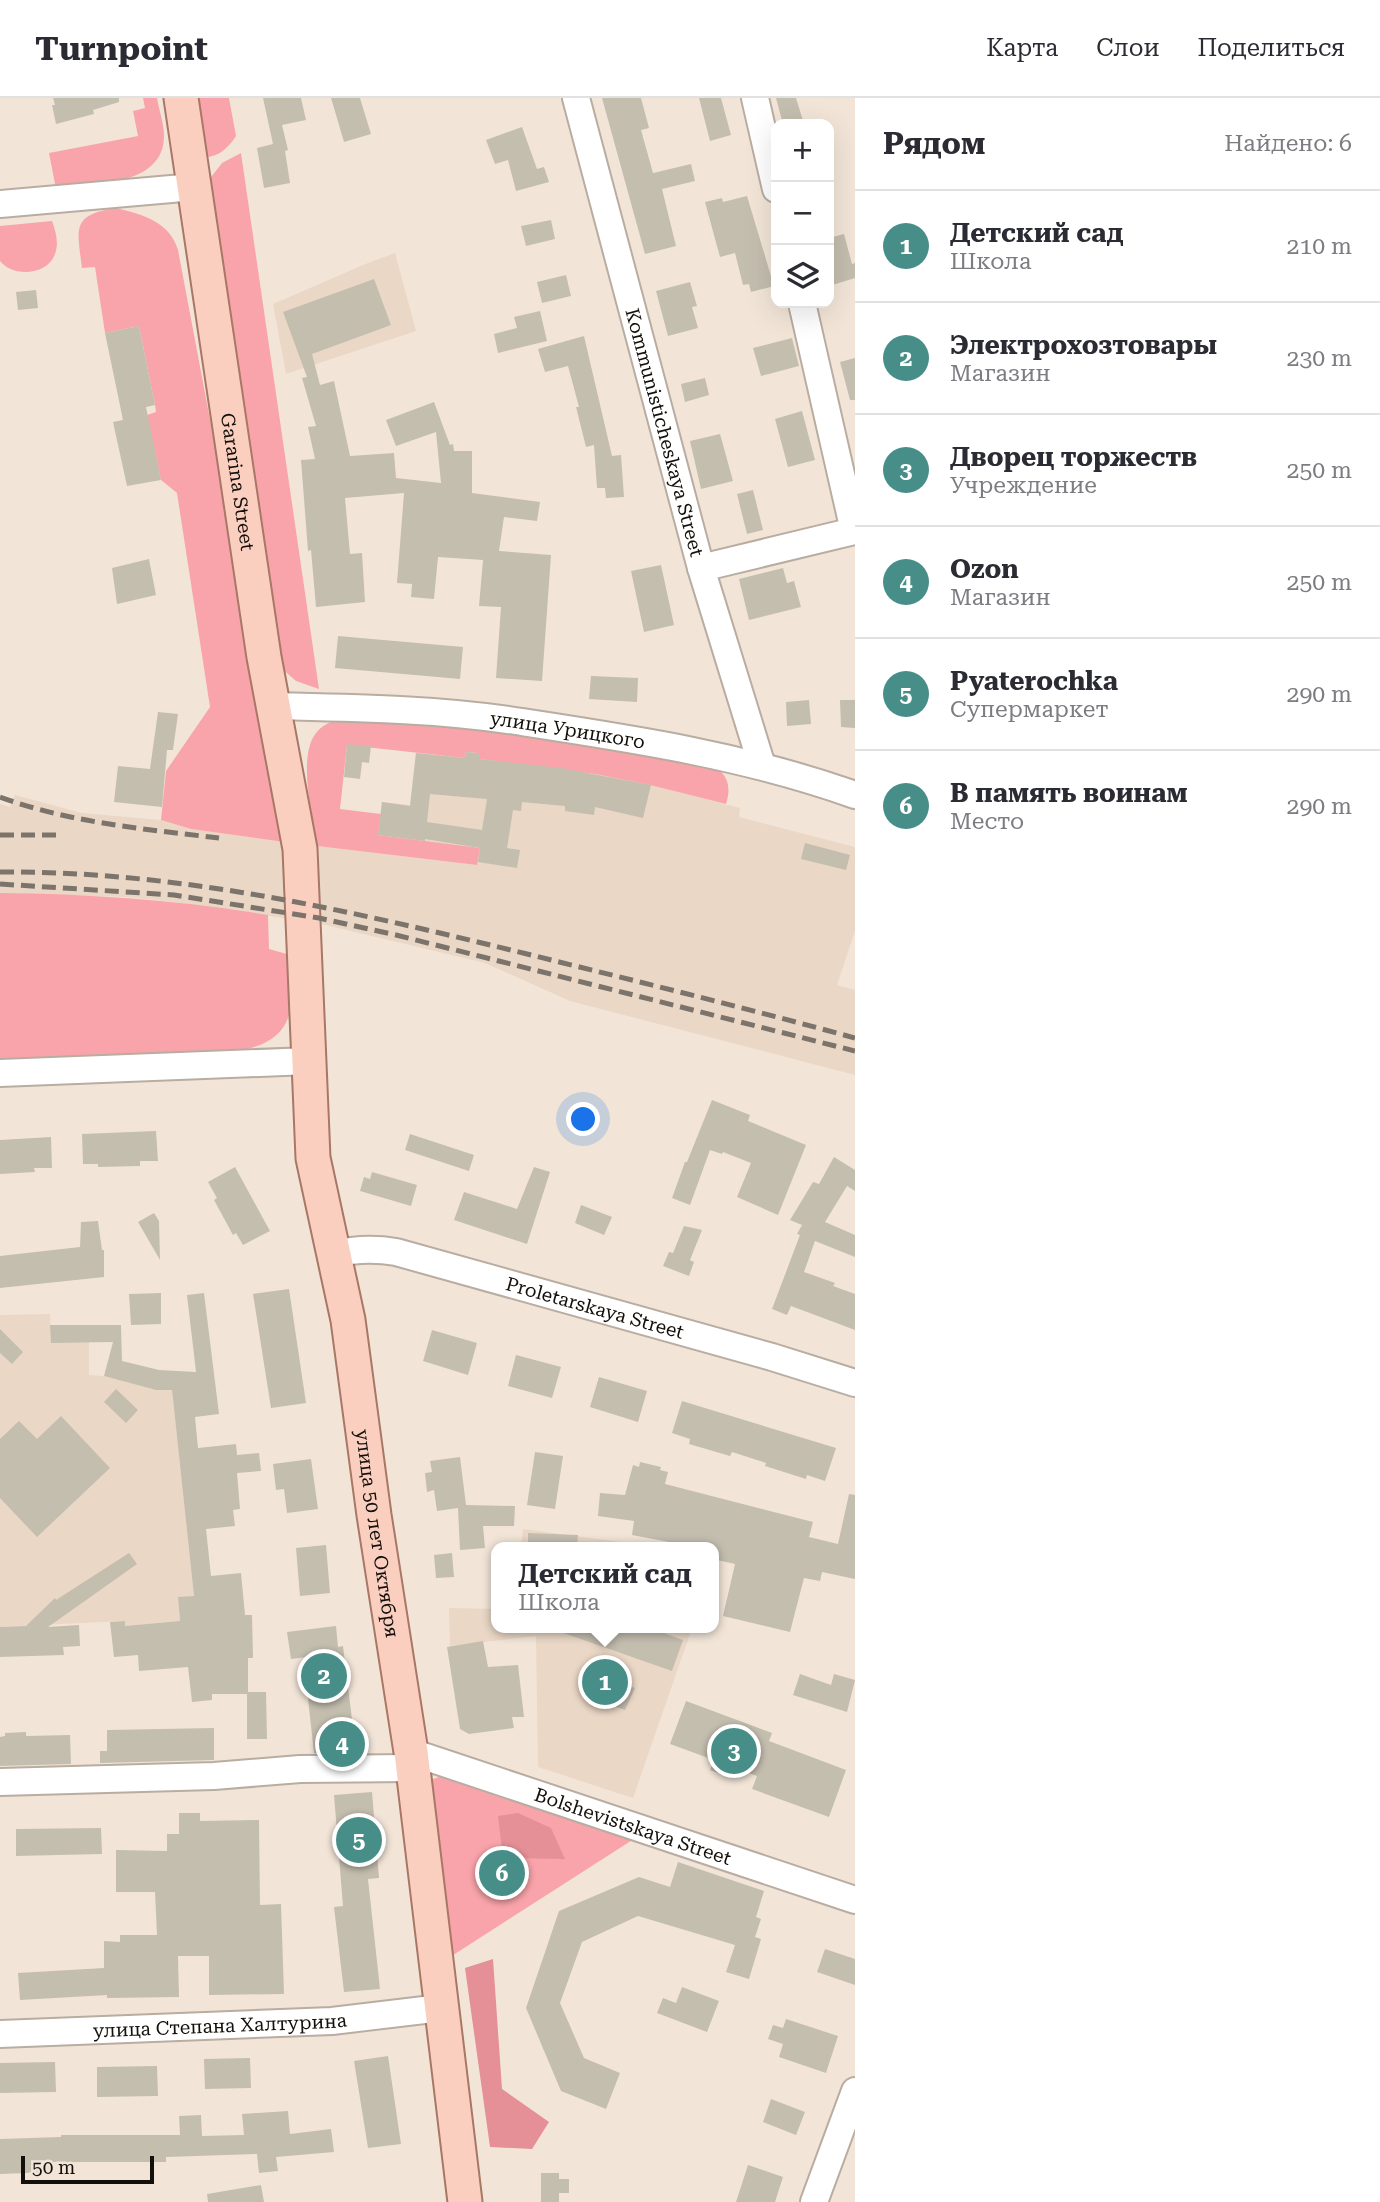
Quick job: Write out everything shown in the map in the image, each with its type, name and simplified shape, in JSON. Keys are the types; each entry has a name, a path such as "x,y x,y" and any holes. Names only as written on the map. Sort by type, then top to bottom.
{"main road":[{"name":"Gararina Street","path":"181,98 264,657 300,849 300,866"},
{"name":"улица 50 лет Октября","path":"300,866 313,1158 348,1320 374,1515 412,1760 465,2202"}],"street":[{"name":"Kommunisticheskaya Street","path":"576,98 701,568 762,766"},
{"path":"755,98 774,182"},
{"path":"0,204 194,187"},
{"path":"701,568 854,530 803,308"},
{"name":"улица Урицкого","path":"274,706 488,717 698,750 855,794"},
{"path":"0,1073 309,1061"},
{"name":"Proletarskaya Street","path":"333,1254 356,1249 396,1252 855,1383"},
{"name":"Bolshevistskaya Street","path":"0,1783 214,1776 412,1760 855,1900"},
{"name":"улица Степана Халтурина","path":"0,2034 332,2021 441,2008"},
{"path":"814,2202 855,2091"}],"shaded area":[{"path":"143,98 157,98 163,127 161,153 152,165 123,180 56,189 49,153 138,136 133,111 145,108"},
{"path":"191,98 229,98 236,136 218,154 204,157"},
{"path":"241,153 319,689 296,681 280,667 208,181 222,163"},
{"path":"116,208 136,213 162,226 169,232 178,250 255,658 284,842 191,829 161,820 166,771 210,707 177,493 161,480 147,415 156,412 139,326 105,333 95,267 82,268 80,226 91,215"},
{"path":"52,221 56,250 51,261 45,266 30,272 21,272 0,261 0,226"},
{"path":"395,253 416,331 286,374 273,304"},
{"path":"350,717 539,737 696,761 712,766 723,774 728,786 726,804 595,774 479,759 479,753 466,752 465,758 347,745 340,809 381,814 378,835 480,848 477,865 317,846 308,788 310,744 323,726"},
{"path":"466,752 479,753 479,759 561,768 651,785 740,808 739,817 855,847 855,931 837,985 855,990 855,1075 570,1001 485,963 317,923 125,897 0,893 0,804 10,807 15,795 82,813 161,820 191,829 477,865 479,848 378,835 382,802 410,805 416,753 465,758"},
{"path":"0,893 134,899 268,915 269,949 294,956 293,990 288,1018 282,1029 272,1038 258,1046 238,1051 0,1064"},
{"path":"50,1314 51,1342 89,1342 89,1375 104,1376 156,1390 172,1390 194,1596 178,1598 180,1621 125,1626 124,1621 0,1627 0,1315"},
{"path":"523,1529 621,1542 522,1542"},
{"path":"449,1608 491,1609 491,1633 690,1633 633,1798 538,1767 536,1636 450,1646"},
{"path":"442,1776 637,1837 447,1959 428,1789 433,1779"},
{"path":"518,1813 551,1828 565,1859 503,1858 498,1816"},
{"path":"493,1959 502,2089 549,2122 532,2149 490,2147 465,1968"}],"building":[{"path":"53,98 119,98 119,102 93,110 94,114 56,124"},
{"path":"263,98 301,98 306,120 282,125 288,150 285,151 290,183 264,188 257,148 273,144"},
{"path":"331,98 360,98 371,134 344,142"},
{"path":"602,98 641,98 649,128 641,130 653,173 691,164 695,181 662,189 676,246 645,254"},
{"path":"699,98 721,98 731,135 710,141"},
{"path":"776,98 796,98 802,119 782,119"},
{"path":"522,127 537,169 544,167 549,182 516,191 508,160 495,164 486,140"},
{"path":"747,196 771,276 771,287 751,292 749,284 743,285 735,253 720,257 705,202 722,198 723,202"},
{"path":"551,220 555,239 526,246 521,226"},
{"path":"844,234 852,264 855,263 855,278 834,284 834,245 834,237"},
{"path":"566,275 571,296 542,303 537,282"},
{"path":"374,279 391,325 312,354 320,385 334,381 350,456 394,453 396,478 441,483 436,432 396,446 386,420 434,402 454,451 472,451 472,493 540,502 537,521 504,517 499,551 551,555 542,681 496,678 501,607 479,606 483,560 438,557 434,599 411,597 412,584 397,583 404,493 345,498 350,554 362,553 365,602 316,607 311,550 308,551 301,460 315,459 308,427 316,426 302,378 307,377 283,312"},
{"path":"690,282 697,306 692,307 698,328 668,336 656,291"},
{"path":"36,290 38,308 18,310 16,292"},
{"path":"540,311 547,341 498,353 494,334 517,328 514,317"},
{"path":"139,326 155,405 146,407 161,480 127,486 113,422 123,420 105,333"},
{"path":"584,336 612,456 621,455 624,497 606,498 605,488 597,488 594,445 586,447 568,366 545,372 538,349"},
{"path":"792,338 799,366 761,376 753,348"},
{"path":"855,358 855,400 850,400 840,362"},
{"path":"705,378 709,395 685,402 681,384"},
{"path":"802,411 815,460 788,467 775,419"},
{"path":"720,434 733,481 701,489 690,441"},
{"path":"753,490 763,530 747,534 737,494"},
{"path":"149,559 156,595 117,604 112,568"},
{"path":"661,565 674,625 644,632 631,571"},
{"path":"783,568 787,583 794,581 801,607 749,620 739,579"},
{"path":"338,636 463,647 460,679 335,668"},
{"path":"591,676 638,678 637,702 589,699"},
{"path":"809,700 811,724 787,726 786,702"},
{"path":"840,700 855,700 855,728 841,727"},
{"path":"158,712 178,714 173,750 167,750 162,807 114,802 118,766 150,769"},
{"path":"347,744 371,746 369,763 362,762 360,779 344,777"},
{"path":"466,752 479,753 479,759 561,768 651,785 643,818 595,807 594,815 565,811 565,806 522,802 521,811 513,810 507,848 520,850 517,868 478,862 480,848 378,835 382,802 410,806 416,753 465,758","holes":["430,794 487,799 482,830 427,822"]},
{"path":"805,843 850,855 846,870 801,859"},
{"path":"712,1100 750,1115 748,1121 806,1145 778,1215 737,1197 751,1163 723,1152 722,1154 710,1150 690,1205 672,1198"},
{"path":"156,1131 158,1161 140,1161 140,1166 98,1167 98,1164 83,1164 82,1134"},
{"path":"410,1134 474,1155 469,1171 405,1150"},
{"path":"51,1137 52,1168 0,1174 0,1140"},
{"path":"834,1157 855,1170 855,1191 847,1186 825,1222 855,1235 855,1257 815,1241 804,1272 835,1283 833,1286 855,1294 855,1330 791,1306 787,1315 772,1309 800,1235 797,1234 802,1225 790,1220 813,1182 819,1184"},
{"path":"235,1167 270,1231 243,1245 236,1233 233,1235 214,1200 217,1198 208,1182"},
{"path":"534,1167 550,1172 527,1244 454,1220 464,1192 517,1209"},
{"path":"372,1172 417,1185 411,1206 360,1191 364,1177 370,1179"},
{"path":"581,1205 612,1217 604,1235 575,1223"},
{"path":"154,1213 159,1221 160,1260 138,1222"},
{"path":"98,1221 104,1250 104,1277 0,1288 0,1256 80,1247 81,1222"},
{"path":"684,1226 702,1230 690,1260 694,1262 689,1276 663,1266 669,1252 673,1253"},
{"path":"289,1289 306,1403 271,1408 253,1294"},
{"path":"161,1293 161,1324 131,1325 129,1294"},
{"path":"204,1293 219,1414 195,1417 198,1448 236,1444 237,1455 259,1453 261,1471 237,1473 240,1509 233,1510 235,1526 206,1529 211,1576 241,1573 245,1615 252,1615 253,1658 248,1658 248,1692 266,1692 267,1739 247,1739 247,1694 212,1694 212,1700 192,1702 188,1667 139,1671 138,1655 114,1657 110,1622 125,1621 125,1626 180,1621 178,1597 194,1596 172,1390 156,1390 104,1376 113,1342 51,1343 50,1325 121,1325 122,1361 159,1370 196,1372 187,1295"},
{"path":"0,1329 23,1352 12,1364 0,1353"},
{"path":"432,1330 477,1343 468,1375 423,1361"},
{"path":"516,1355 561,1367 552,1398 508,1386"},
{"path":"599,1377 647,1391 638,1422 590,1407"},
{"path":"116,1389 138,1410 126,1423 104,1402"},
{"path":"682,1401 836,1448 825,1481 807,1475 806,1479 732,1452 730,1456 689,1444 690,1439 672,1433"},
{"path":"61,1416 110,1468 37,1537 0,1498 0,1439 19,1421 37,1439"},
{"path":"535,1452 563,1456 555,1509 527,1505"},
{"path":"460,1457 466,1505 515,1506 514,1526 483,1526 485,1548 460,1550 458,1508 437,1511 434,1490 427,1492 425,1473 432,1472 430,1461"},
{"path":"311,1459 318,1509 287,1513 284,1489 276,1490 273,1464"},
{"path":"640,1462 661,1467 660,1470 668,1472 665,1484 813,1522 809,1537 838,1544 849,1494 855,1495 855,1579 822,1572 820,1581 804,1578 790,1632 723,1616 735,1564 719,1560 719,1542 669,1542 632,1535 634,1521 598,1516 600,1493 625,1495 633,1465 639,1467"},
{"path":"528,1533 578,1535 577,1542 528,1542"},
{"path":"326,1545 330,1593 300,1596 296,1548"},
{"path":"129,1553 137,1564 48,1627 79,1625 80,1646 63,1647 64,1655 0,1657 0,1627 26,1626 55,1598 56,1600"},
{"path":"452,1553 454,1577 436,1578 434,1555"},
{"path":"336,1626 338,1647 343,1646 355,1744 351,1745 352,1753 314,1753 307,1690 311,1690 307,1657 291,1659 287,1632"},
{"path":"564,1633 664,1633 683,1640 672,1671"},
{"path":"483,1641 488,1667 518,1665 524,1717 512,1717 514,1728 469,1734 460,1729 447,1647"},
{"path":"800,1674 831,1685 834,1674 855,1680 847,1712 793,1695"},
{"path":"619,1681 635,1688 625,1710 609,1704"},
{"path":"686,1701 772,1733 769,1741 846,1770 829,1817 752,1789 757,1776 730,1766 726,1776 710,1770 714,1760 670,1744"},
{"path":"214,1728 214,1760 100,1763 100,1751 107,1751 107,1730"},
{"path":"26,1732 26,1736 70,1735 71,1764 0,1766 0,1737 5,1736 5,1733"},
{"path":"372,1792 379,1878 368,1879 380,1989 344,1992 334,1907 343,1906 334,1795"},
{"path":"179,1813 200,1813 200,1821 259,1820 260,1905 281,1904 284,1994 209,1995 209,1956 178,1956 179,1997 107,1998 107,1995 20,2000 18,1973 104,1968 104,1941 120,1942 120,1935 157,1935 155,1892 116,1892 116,1850 167,1851 167,1834 179,1834"},
{"path":"101,1828 102,1854 16,1856 16,1829"},
{"path":"678,1862 764,1891 756,1917 761,1919 755,1937 761,1939 749,1979 726,1972 735,1945 638,1916 582,1942 560,2003 584,2058 620,2073 606,2109 561,2091 526,2008 559,1911 639,1877 670,1887"},
{"path":"825,1949 855,1959 855,1985 817,1972"},
{"path":"682,1987 719,2001 707,2032 657,2013 663,1998 676,2003"},
{"path":"786,2019 838,2036 826,2073 779,2057 783,2044 768,2039 773,2025 783,2028"},
{"path":"388,2056 401,2144 368,2148 354,2061"},
{"path":"250,2058 251,2088 205,2089 204,2059"},
{"path":"55,2062 56,2092 0,2093 0,2063"},
{"path":"157,2066 158,2096 97,2097 97,2067"},
{"path":"771,2099 805,2112 796,2135 763,2122"},
{"path":"288,2111 290,2134 331,2129 334,2152 276,2157 278,2171 259,2173 257,2154 166,2157 166,2162 51,2162 52,2172 0,2174 0,2139 61,2135 180,2135 179,2116 201,2115 202,2136 244,2135 242,2114"},
{"path":"748,2165 783,2177 775,2202 736,2202"},
{"path":"541,2173 559,2173 559,2179 569,2179 569,2193 559,2193 559,2202 541,2202"},
{"path":"261,2185 264,2202 208,2202 207,2194"}],"railway":[{"path":"0,797 81,819 219,838"},
{"path":"0,835 56,835"},
{"path":"0,872 134,878 266,896 527,954 855,1038"},
{"path":"0,884 174,895 319,918 855,1051"}],"place":[{"name":"Электрохозтовары","path":"324,1676"},
{"name":"Детский сад","path":"605,1682"},
{"name":"Ozon","path":"342,1744"},
{"name":"Дворец торжеств","path":"734,1751"},
{"name":"Pyaterochka","path":"359,1840"},
{"name":"В память воинам","path":"502,1873"}]}
